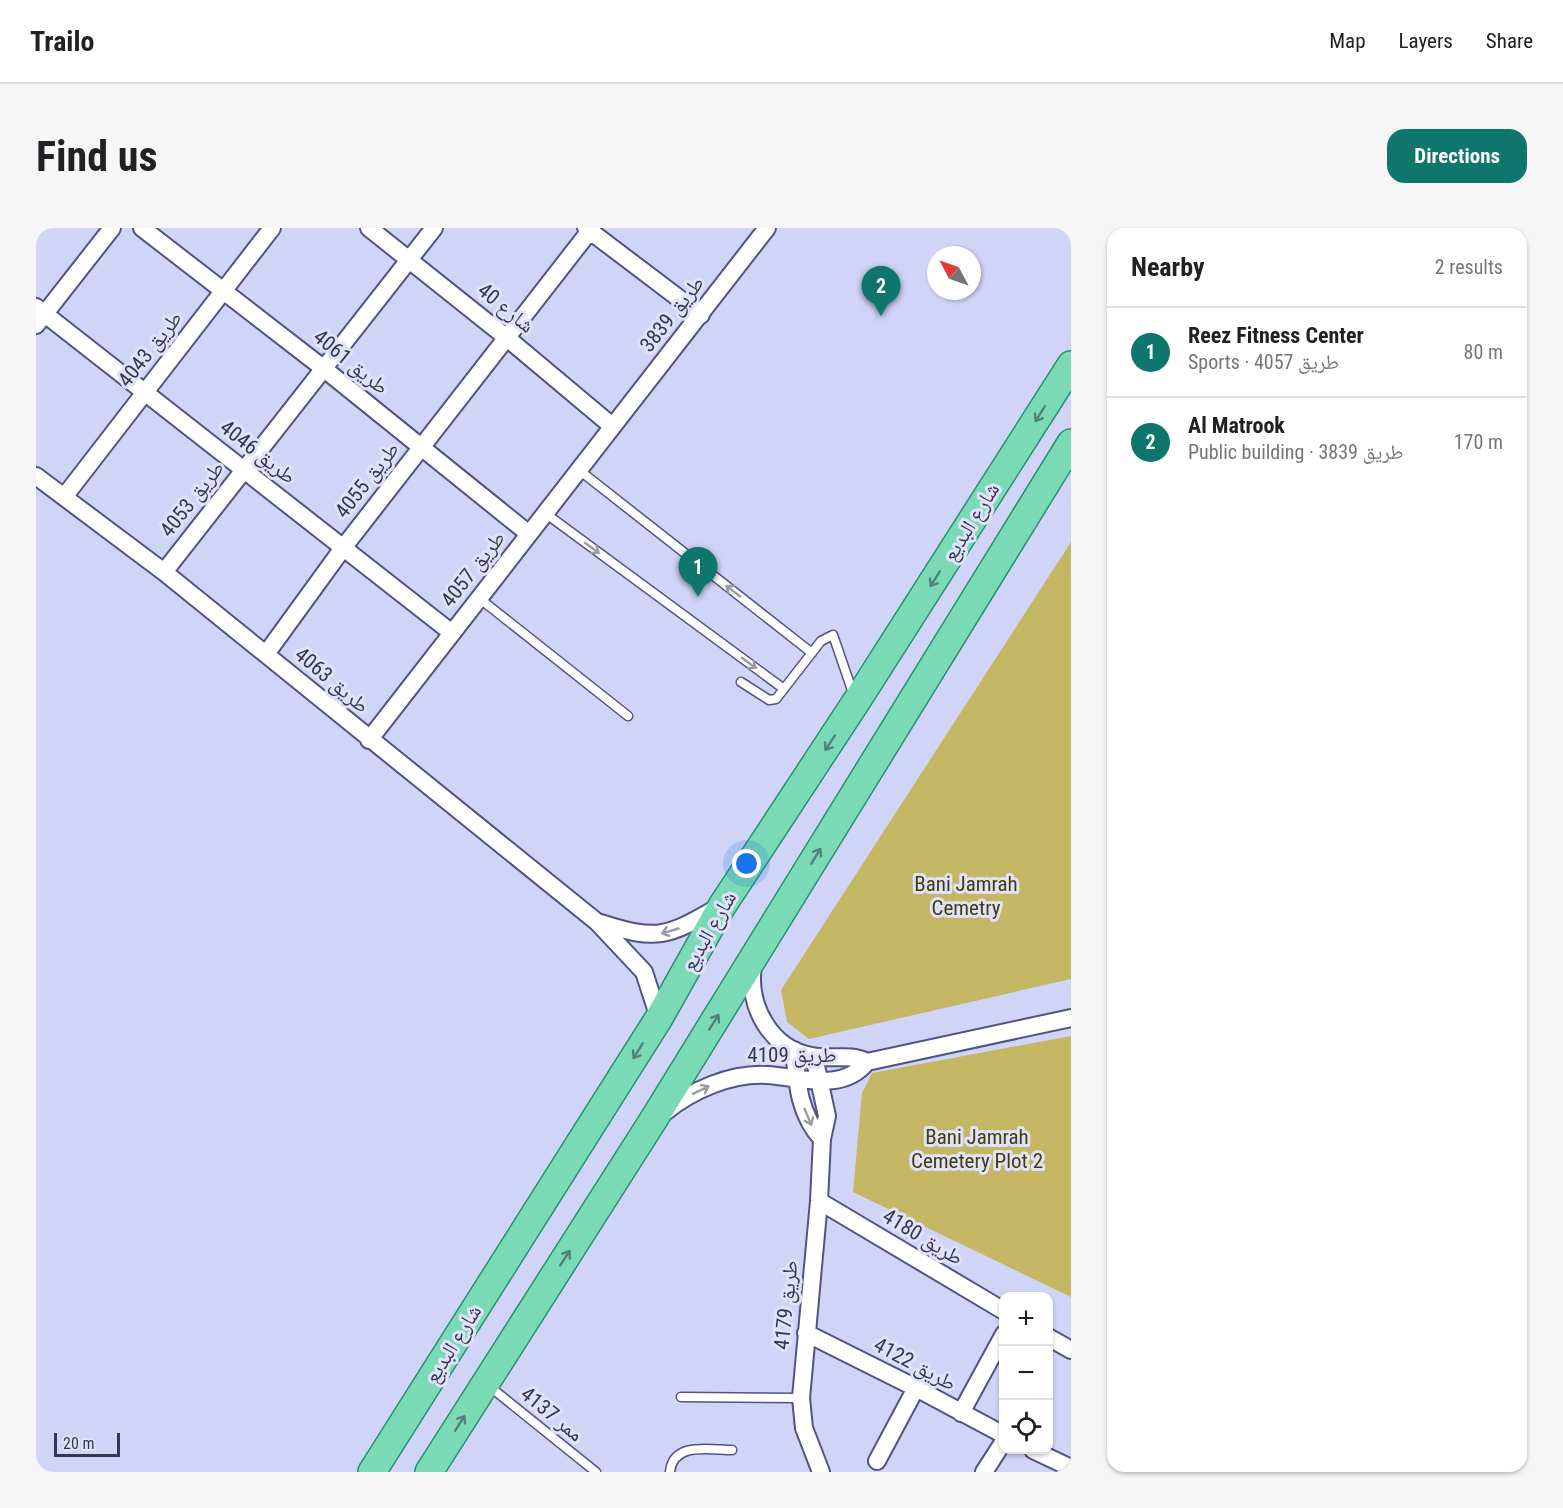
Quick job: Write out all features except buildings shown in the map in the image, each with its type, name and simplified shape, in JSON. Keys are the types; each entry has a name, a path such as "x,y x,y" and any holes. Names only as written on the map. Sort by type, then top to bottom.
{"main road":[{"name":"شارع البديع","path":"372,1472 659,1018 722,906 856,702 1071,365"},
{"name":"شارع البديع","path":"429,1472 652,1122 1071,443"}],"street":[{"path":"39,315 112,228"},
{"name":"طريق 4061","path":"142,228 323,368 529,534"},
{"name":"طريق 4043","path":"64,497 272,228"},
{"name":"شارع 40","path":"369,228 507,338 612,426"},
{"name":"طريق 4053","path":"164,572 434,228"},
{"name":"طريق 3839","path":"612,426 767,228"},
{"path":"589,229 700,315"},
{"name":"طريق 4055","path":"266,654 343,548 589,229"},
{"name":"طريق 4046","path":"39,315 146,392 452,633"},
{"name":"طريق 4057","path":"369,740 612,426"},
{"name":"طريق 4063","path":"36,476 164,572 597,922 644,972 659,1018"},
{"name":"طريق 4063","path":"597,922 634,933 660,934 685,926 722,906"},
{"name":"طريق 4109","path":"754,958 753,994 758,1011 767,1027 794,1050 814,1057 850,1057 867,1062"},
{"name":"طريق 4109","path":"652,1122 677,1102 696,1092 735,1078 767,1075 820,1082 849,1076 867,1062 1071,1018"},
{"path":"794,1050 797,1080 806,1116 822,1139"},
{"name":"طريق 4179","path":"814,1057 827,1116 822,1139 819,1201 801,1398 804,1428 821,1472"},
{"name":"طريق 4180","path":"819,1201 999,1308"},
{"name":"طريق 4122","path":"806,1333 999,1432"},
{"path":"1053,1340 1071,1350"},
{"path":"961,1413 999,1343"},
{"path":"877,1461 916,1388"},
{"path":"984,1472 999,1448"},
{"path":"1043,1454 1071,1468"}],"lane":[{"path":"579,470 812,652"},
{"path":"545,513 784,689"},
{"path":"479,598 628,716"},
{"path":"741,682 769,700 776,699 812,652 826,637 833,635 856,702"},
{"name":"ممر 4137","path":"485,1383 596,1472"},
{"path":"681,1397 801,1398"},
{"path":"670,1472 675,1459 690,1449 732,1450"}],"green space":[{"name":"Bani Jamrah Cemetry","path":"1071,542 1071,979 809,1039 787,1022 781,990"},
{"name":"Bani Jamrah Cemetery Plot 2","path":"1071,1036 1071,1297 853,1192 862,1093 872,1073"}],"place":[{"name":"Al Matrook","path":"881,316"},
{"name":"Reez Fitness Center","path":"698,597"}]}
